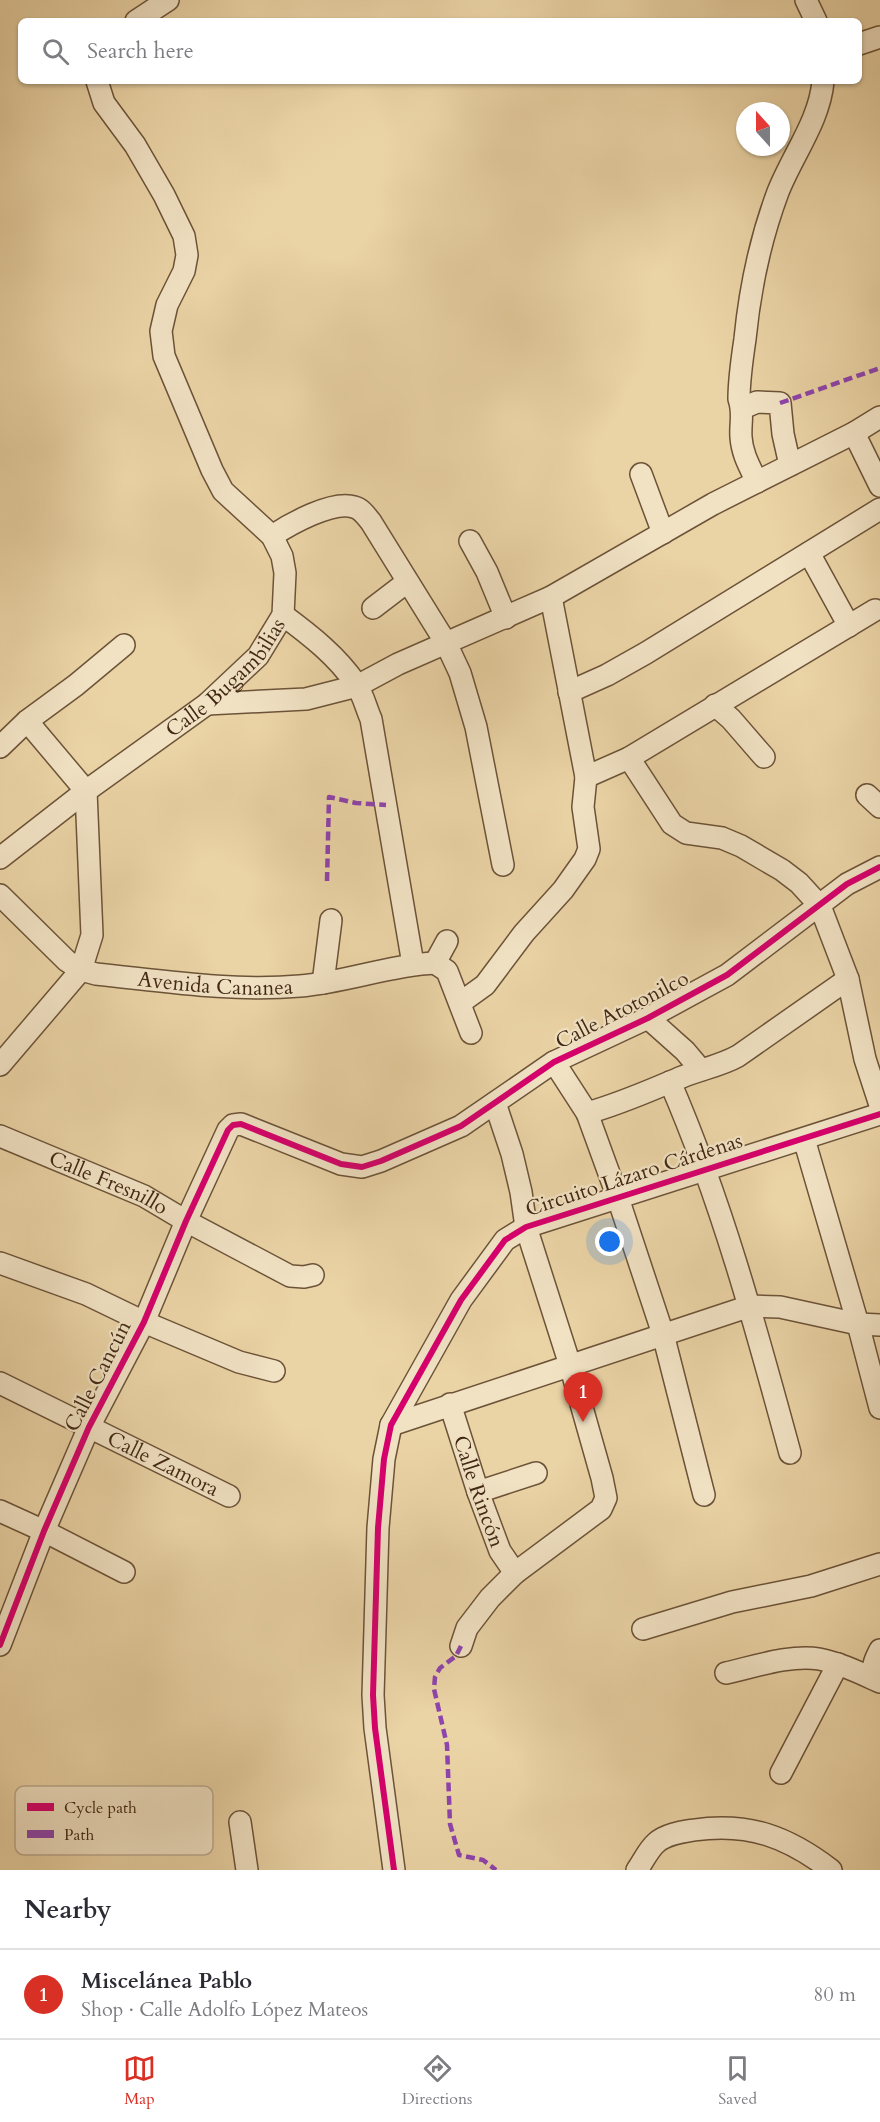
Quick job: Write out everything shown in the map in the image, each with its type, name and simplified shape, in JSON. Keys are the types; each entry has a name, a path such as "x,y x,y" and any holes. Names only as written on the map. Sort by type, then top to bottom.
{"street":[{"path":"141,18 168,0"},
{"path":"806,0 815,18"},
{"path":"862,44 880,37"},
{"name":"Calle Bugambilias","path":"0,858 86,791 207,704 258,656 283,615 285,573 282,556 272,536 223,491 164,356 161,331 167,305 184,271 187,255 184,236 165,195 135,145 104,103 98,84"},
{"path":"757,482 744,456 741,436 742,408 739,399 749,302 757,255 779,190 812,120 823,84"},
{"path":"742,408 758,402 780,403 783,434 790,465"},
{"path":"207,704 306,699 357,686 398,664 551,597 663,533 854,433 880,417"},
{"path":"854,433 880,486"},
{"path":"641,474 663,533"},
{"path":"272,536 290,524 325,509 352,506 361,510 371,522 446,643 460,673 476,727 502,865"},
{"path":"569,692 646,654 880,509"},
{"path":"470,541 487,572 506,618"},
{"path":"809,553 849,626"},
{"path":"373,608 407,582"},
{"path":"460,1003 485,985 524,933 563,890 585,859 589,849 583,807 586,777 551,597"},
{"path":"586,777 629,758 875,610"},
{"path":"283,615 336,659 357,686 371,719 413,964"},
{"path":"0,747 27,721 76,685 124,645"},
{"path":"716,705 732,718 764,757"},
{"path":"0,1065 81,970 92,935 86,791 27,721"},
{"path":"629,758 672,824 686,833 722,838 741,846 782,870 799,883 820,906 848,979 865,1059 880,1105"},
{"name":"Calle Atotonilco","path":"233,1125 241,1124 341,1164 362,1167 381,1161 461,1126 554,1062 648,1018 727,975 847,884 880,867"},
{"path":"0,895 67,961 81,970"},
{"path":"323,983 331,920"},
{"path":"447,941 435,963 447,971 471,1033"},
{"name":"Avenida Cananea","path":"81,970 236,988 323,983 413,964 435,963"},
{"path":"587,1113 721,1065 738,1056 848,979"},
{"path":"648,1018 685,1051 702,1070"},
{"path":"554,1062 587,1113 618,1198 663,1334 704,1495"},
{"path":"670,1082 704,1168 750,1306 790,1453"},
{"path":"461,1646 467,1628 490,1598 515,1573 601,1509 606,1498 570,1365 525,1227 521,1192 512,1154 495,1103"},
{"name":"Circuito Lázaro Cárdenas","path":"394,1870 375,1728 373,1695 378,1528 384,1459 392,1425 461,1300 505,1240 525,1227 704,1168 880,1114"},
{"name":"Calle Cancún","path":"0,1645 44,1531 90,1427 144,1322 186,1221 228,1130 233,1125"},
{"name":"Calle Fresnillo","path":"0,1136 144,1196 290,1276 314,1275"},
{"path":"804,1139 880,1407"},
{"path":"0,1263 86,1294 144,1322 239,1362 274,1371"},
{"path":"392,1425 750,1306 780,1307 858,1324 880,1325"},
{"name":"Calle Zamora","path":"0,1383 229,1496"},
{"name":"Calle Rincón","path":"450,1404 478,1492 500,1551 515,1573"},
{"path":"478,1492 536,1473"},
{"path":"0,1511 124,1572"},
{"path":"643,1629 732,1602 811,1586 880,1564"},
{"path":"880,1650 873,1665 874,1673 880,1682"},
{"path":"726,1673 798,1658 817,1658 838,1664 880,1682"},
{"path":"781,1773 838,1664"},
{"path":"240,1822 247,1870"},
{"path":"637,1870 656,1843 676,1833 718,1827 757,1830 787,1841 831,1870"}],"marked path":[{"path":"780,403 880,368"},
{"path":"327,881 329,797 356,803 386,805"},
{"path":"461,1646 456,1656 440,1668 435,1677 434,1689 447,1745 450,1824 459,1855 483,1860 496,1870"}],"cycle path":[{"path":"0,1645 44,1531 89,1427 144,1322 186,1221 228,1130 233,1125 241,1124 341,1164 362,1167 381,1161 461,1126 554,1062 648,1018 727,975 847,884 880,867"},
{"path":"394,1870 375,1728 373,1695 378,1528 384,1459 391,1425 461,1300 505,1240 526,1227 880,1114"}],"place":[{"name":"Miscelánea Pablo","path":"583,1422"}]}
